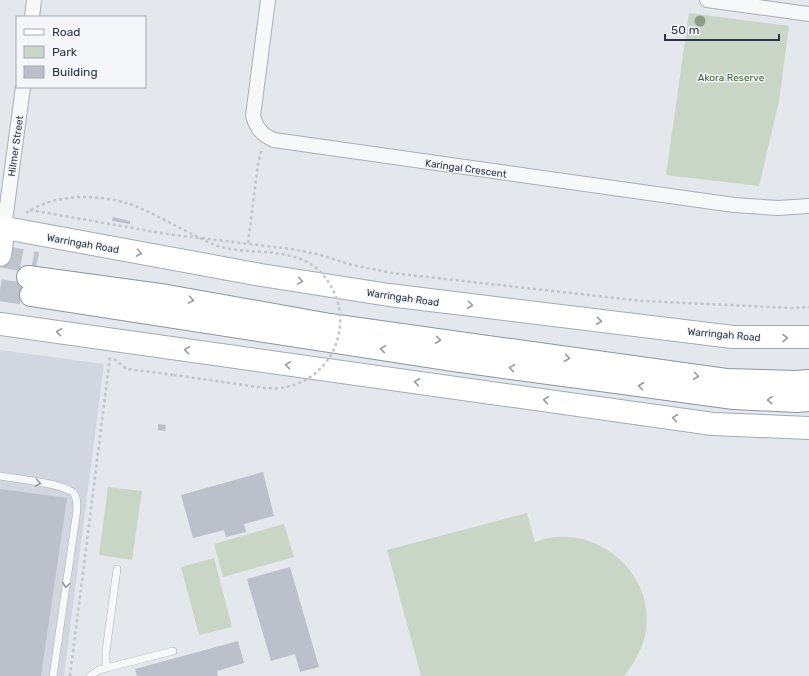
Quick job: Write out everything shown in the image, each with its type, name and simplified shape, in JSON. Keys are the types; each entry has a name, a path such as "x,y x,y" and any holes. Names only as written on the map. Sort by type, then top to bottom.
{"main road":[{"path":"0,253 2,228"},
{"name":"Warringah Road","path":"2,228 261,275 389,296 733,337 809,337"},
{"path":"809,381 726,380 649,370 330,325 167,296 32,278 459,361 734,398 797,401 809,400"},
{"path":"0,324 713,424 809,439"},
{"path":"713,424 809,428"}],"street":[{"path":"32,16 34,0"},
{"path":"265,136 256,124 253,116 268,0"},
{"path":"707,0 809,14"},
{"name":"Hilmer Street","path":"2,228 22,88"},
{"name":"Karingal Crescent","path":"265,136 283,143 726,204 778,208 809,206"}],"lane":[{"path":"0,476 65,488 75,495 77,502 53,676"},
{"path":"106,668 106,651 117,569"},
{"path":"90,676 106,668 173,651"}],"path":[{"path":"248,244 258,164 265,136"},
{"path":"70,676 110,356 127,369 270,388 291,386 317,372 325,364 334,349 340,333 340,322 334,291 315,267 299,259 281,254 220,247 130,204 103,199 60,199 30,210 167,234 248,244 291,249 352,265 392,273 580,295 710,305 792,308 809,307"}],"shaded area":[{"path":"0,350 104,364 64,676 0,676"}],"green space":[{"name":"Akora Reserve","path":"689,13 789,26 779,101 759,186 666,175"},
{"path":"108,487 142,491 132,560 99,555"},
{"path":"527,513 535,542 556,537 577,538 597,544 615,555 630,570 640,588 646,608 645,637 641,649 632,665 624,676 421,676 387,550"},
{"path":"284,524 294,557 223,577 214,544"},
{"path":"214,558 232,627 199,635 181,567"}],"building":[{"path":"113,217 130,221 130,224 112,221"},
{"path":"158,424 166,425 165,431 158,430"},
{"path":"263,472 274,516 244,524 246,532 226,537 224,530 193,538 181,495"},
{"path":"0,489 67,498 41,676 0,676"},
{"path":"290,567 319,667 300,672 295,654 271,661 247,579"},
{"path":"238,641 244,663 217,671 218,676 137,676 135,669"}],"tunnel":[{"path":"0,256 37,263"},
{"path":"0,290 31,295"}]}
